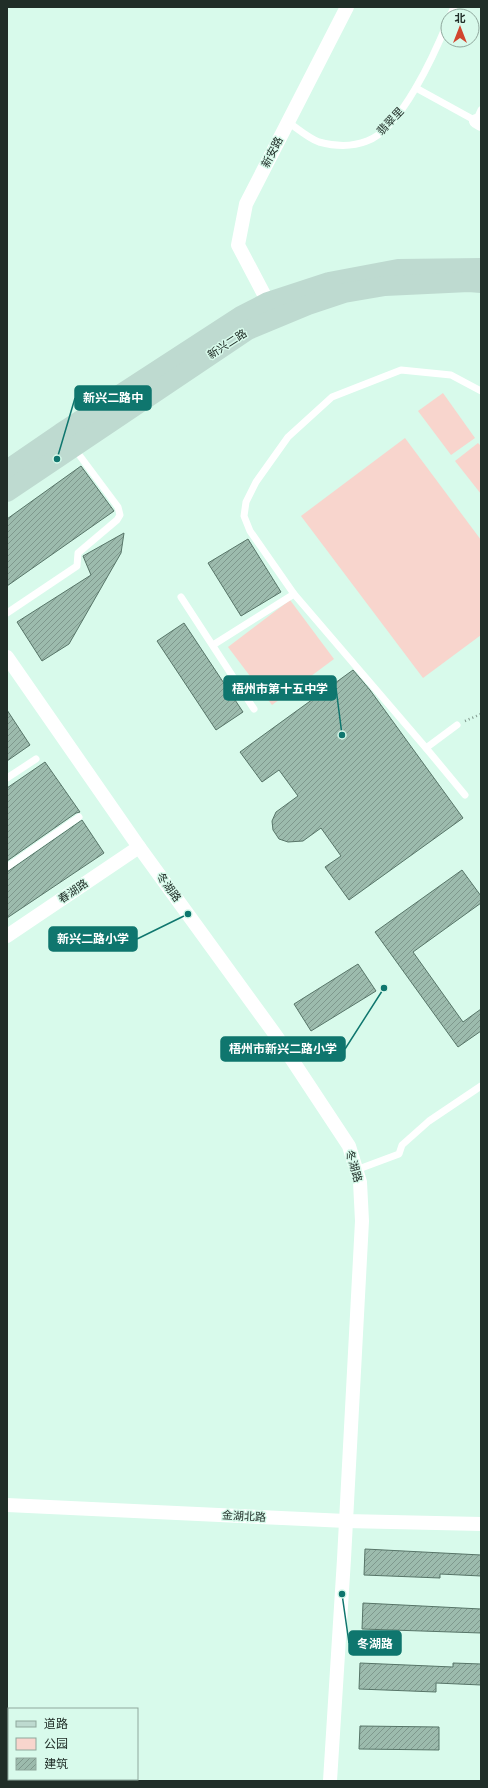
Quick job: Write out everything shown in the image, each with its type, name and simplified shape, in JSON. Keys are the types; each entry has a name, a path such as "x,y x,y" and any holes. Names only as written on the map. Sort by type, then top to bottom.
{"main road":[{"name":"新兴二路","path":"7,470 234,320 268,302 328,282 398,269 481,268"},
{"name":"新兴二路","path":"7,492 248,330 308,305 344,293 385,286 469,282 481,283"}],"street":[{"name":"新安路","path":"268,302 238,245 246,204 347,7"},
{"name":"冬湖路","path":"7,657 139,846 277,1037 349,1146 360,1182 362,1221 330,1781"},
{"name":"春湖路","path":"7,936 139,846"},
{"name":"金湖北路","path":"7,1505 346,1521 481,1524"}],"lane":[{"name":"翡翠里","path":"288,122 317,141 335,145 352,145 368,141 381,132 400,113 416,88 440,41"},
{"path":"416,88 479,118"},
{"path":"465,795 294,594 250,531 244,516 246,502 256,482 288,437 332,397 401,370 451,375 481,391"},
{"path":"7,613 77,566 78,553 117,520 120,515 118,507 73,448"},
{"path":"213,645 294,594"},
{"path":"181,597 254,709"},
{"path":"426,748 457,725"},
{"path":"7,778 36,759"},
{"path":"7,867 80,817"},
{"path":"356,1170 399,1154 402,1145 429,1121 481,1086"}],"path":[{"path":"457,725 481,714"}],"green space":[{"path":"443,393 475,438 451,455 418,411"},
{"path":"405,438 481,540 481,635 423,678 301,516"},
{"path":"478,443 481,446 481,494 455,461"},
{"path":"290,600 334,659 272,705 228,647"}],"building":[{"path":"81,466 114,511 7,586 7,519"},
{"path":"124,533 121,553 69,644 42,661 17,622 91,575 83,556"},
{"path":"248,539 281,592 241,616 208,563"},
{"path":"184,623 243,712 216,730 157,641"},
{"path":"353,670 370,690 463,818 349,900 325,867 341,856 321,828 303,841 288,842 279,839 273,830 272,821 276,812 298,796 279,770 262,782 240,752"},
{"path":"7,710 30,745 7,761"},
{"path":"45,762 80,812 76,813 7,861 7,788"},
{"path":"82,820 104,853 7,918 7,872"},
{"path":"462,870 481,896 481,903 413,952 463,1022 481,1009 481,1031 458,1047 375,932"},
{"path":"358,964 376,991 311,1031 294,1004"},
{"path":"365,1549 481,1555 481,1576 440,1574 440,1578 364,1575"},
{"path":"363,1603 481,1609 481,1633 362,1629"},
{"path":"360,1663 453,1667 453,1663 481,1664 481,1685 436,1683 436,1692 359,1689"},
{"path":"360,1726 439,1727 439,1750 359,1749"}],"place":[{"name":"新兴二路中","path":"57,459"},
{"name":"梧州市第十五中学","path":"342,735"},
{"name":"新兴二路小学","path":"188,914"},
{"name":"梧州市新兴二路小学","path":"384,988"},
{"name":"冬湖路","path":"342,1594"}]}
